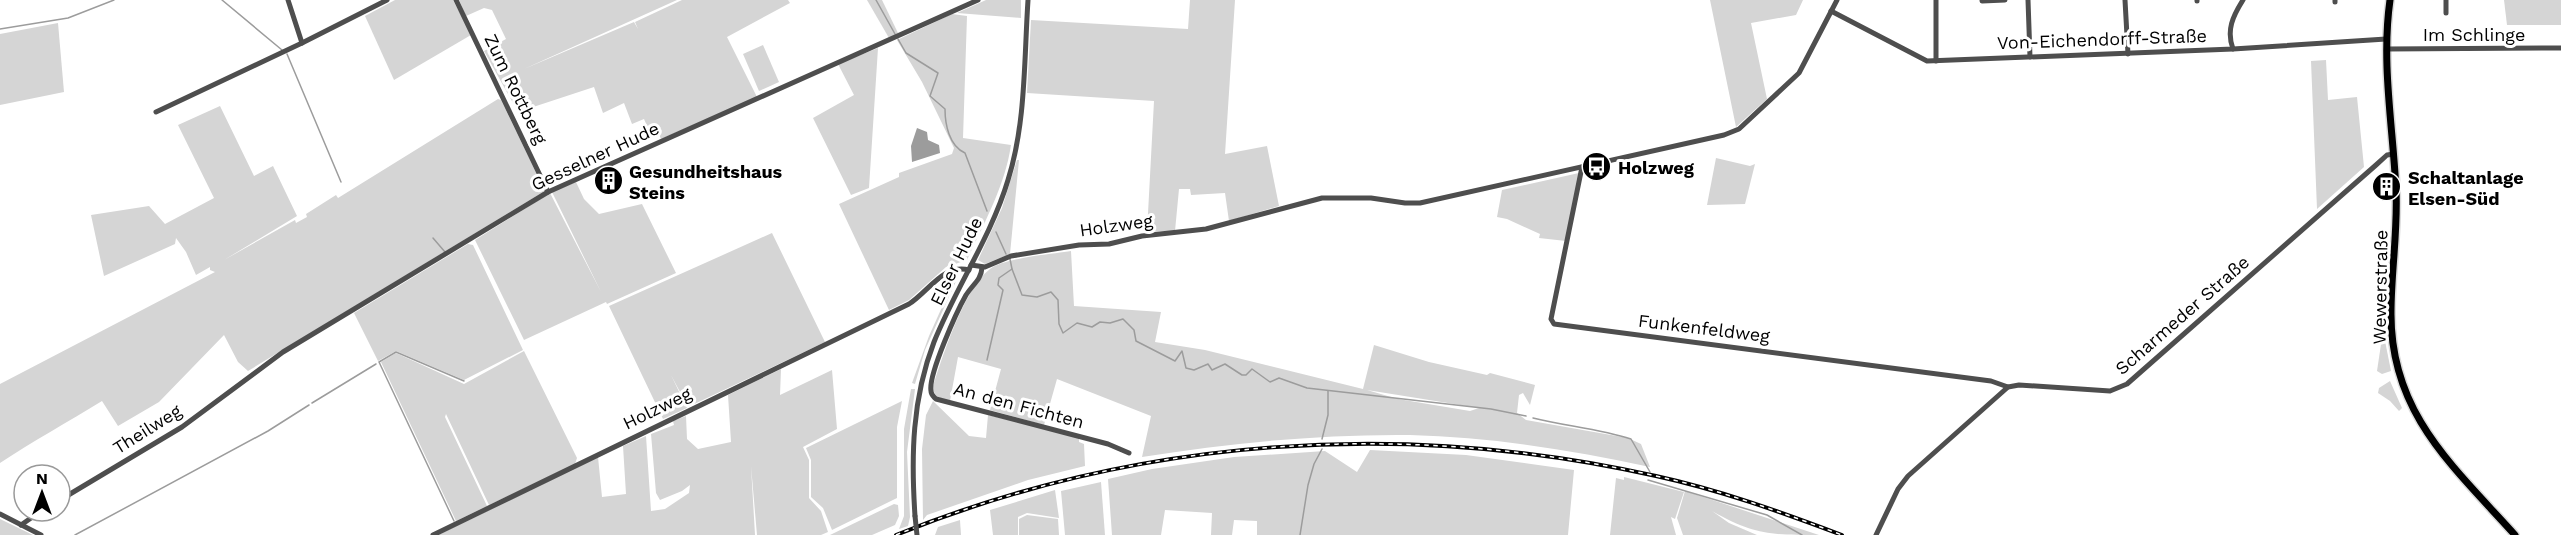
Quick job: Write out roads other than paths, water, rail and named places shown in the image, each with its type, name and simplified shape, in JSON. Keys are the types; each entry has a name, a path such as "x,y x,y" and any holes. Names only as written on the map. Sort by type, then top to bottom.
{"main road":[{"name":"Wewerstraße","path":"2390,0 2386,39 2396,194 2391,321 2398,373 2408,401 2426,433 2515,535"}],"street":[{"path":"288,0 302,43"},
{"path":"156,112 387,0"},
{"name":"Zum Rottberg","path":"456,0 548,192"},
{"name":"Gesselner Hude","path":"246,378 283,352 548,192 978,0"},
{"name":"Elser Hude","path":"916,535 912,451 920,390 934,342 999,206 1015,153 1022,98 1028,0"},
{"name":"Holzweg","path":"433,535 909,304 924,294 948,271 958,268 982,268 1011,256 1079,245 1109,244 1142,236 1206,230 1322,198 1371,198 1420,203 1715,138 1736,131 1799,73 1837,0"},
{"path":"1936,0 1936,61"},
{"path":"1982,1 2006,0"},
{"path":"2028,0 2030,57"},
{"path":"2125,0 2128,54"},
{"path":"2233,49 2230,41 2231,24 2243,0"},
{"path":"2446,0 2446,13"},
{"name":"Von-Eichendorff-Straße","path":"1831,11 1927,61 2233,49 2386,39"},
{"name":"Im Schlinge","path":"2387,50 2561,48"},
{"name":"Scharmeder Straße","path":"2008,387 2019,385 2110,390 2127,384 2387,155 2394,154"},
{"name":"Funkenfeldweg","path":"1582,167 1551,319 1554,324 1991,381 2008,387"},
{"name":"An den Fichten","path":"982,268 981,277 966,296 950,327 930,389 931,394 936,399 1108,444 1129,453"},
{"name":"Theilweg","path":"72,493 182,427 246,378"},
{"path":"1876,535 1898,489 1908,476 2008,387"},
{"path":"0,514 41,535"}],"waterway":[{"path":"0,29 68,18 114,0"},
{"path":"222,0 282,50"},
{"path":"876,0 895,34"},
{"path":"898,39 906,53 938,73 930,96 945,109 949,134 955,145 965,153 987,211"},
{"path":"287,54 341,182"},
{"path":"996,232 1006,254"},
{"path":"433,238 445,252"},
{"path":"987,360 1003,290 998,285 999,278 1012,269 1010,259"},
{"path":"1012,269 1022,295 1037,297 1051,292 1058,300 1059,324 1063,333 1077,323 1092,327 1100,322 1110,323 1123,319 1134,330 1136,341 1175,361 1182,351 1186,368 1194,370 1208,364 1212,370 1225,364 1242,375 1246,375 1252,369 1270,382 1279,378 1307,388 1491,409 1526,416"},
{"path":"454,521 379,362 396,352 464,381"},
{"path":"312,403 376,364"},
{"path":"1322,439 1328,415 1328,391"},
{"path":"75,535 268,431 309,405"},
{"path":"1533,418 1631,439 1650,472"},
{"path":"1300,535 1308,485 1314,464 1322,449"},
{"path":"1648,480 1767,515 1802,535"}],"railway":[{"path":"896,535 988,502 1081,476 1176,458 1272,447 1368,444 1464,447 1560,458 1656,476 1750,502 1842,535"}],"place":[{"name":"Holzweg","path":"1597,167"},
{"name":"Gesundheitshaus Steins","path":"608,181"},
{"name":"Schaltanlage Elsen-Süd","path":"2387,187"}]}
